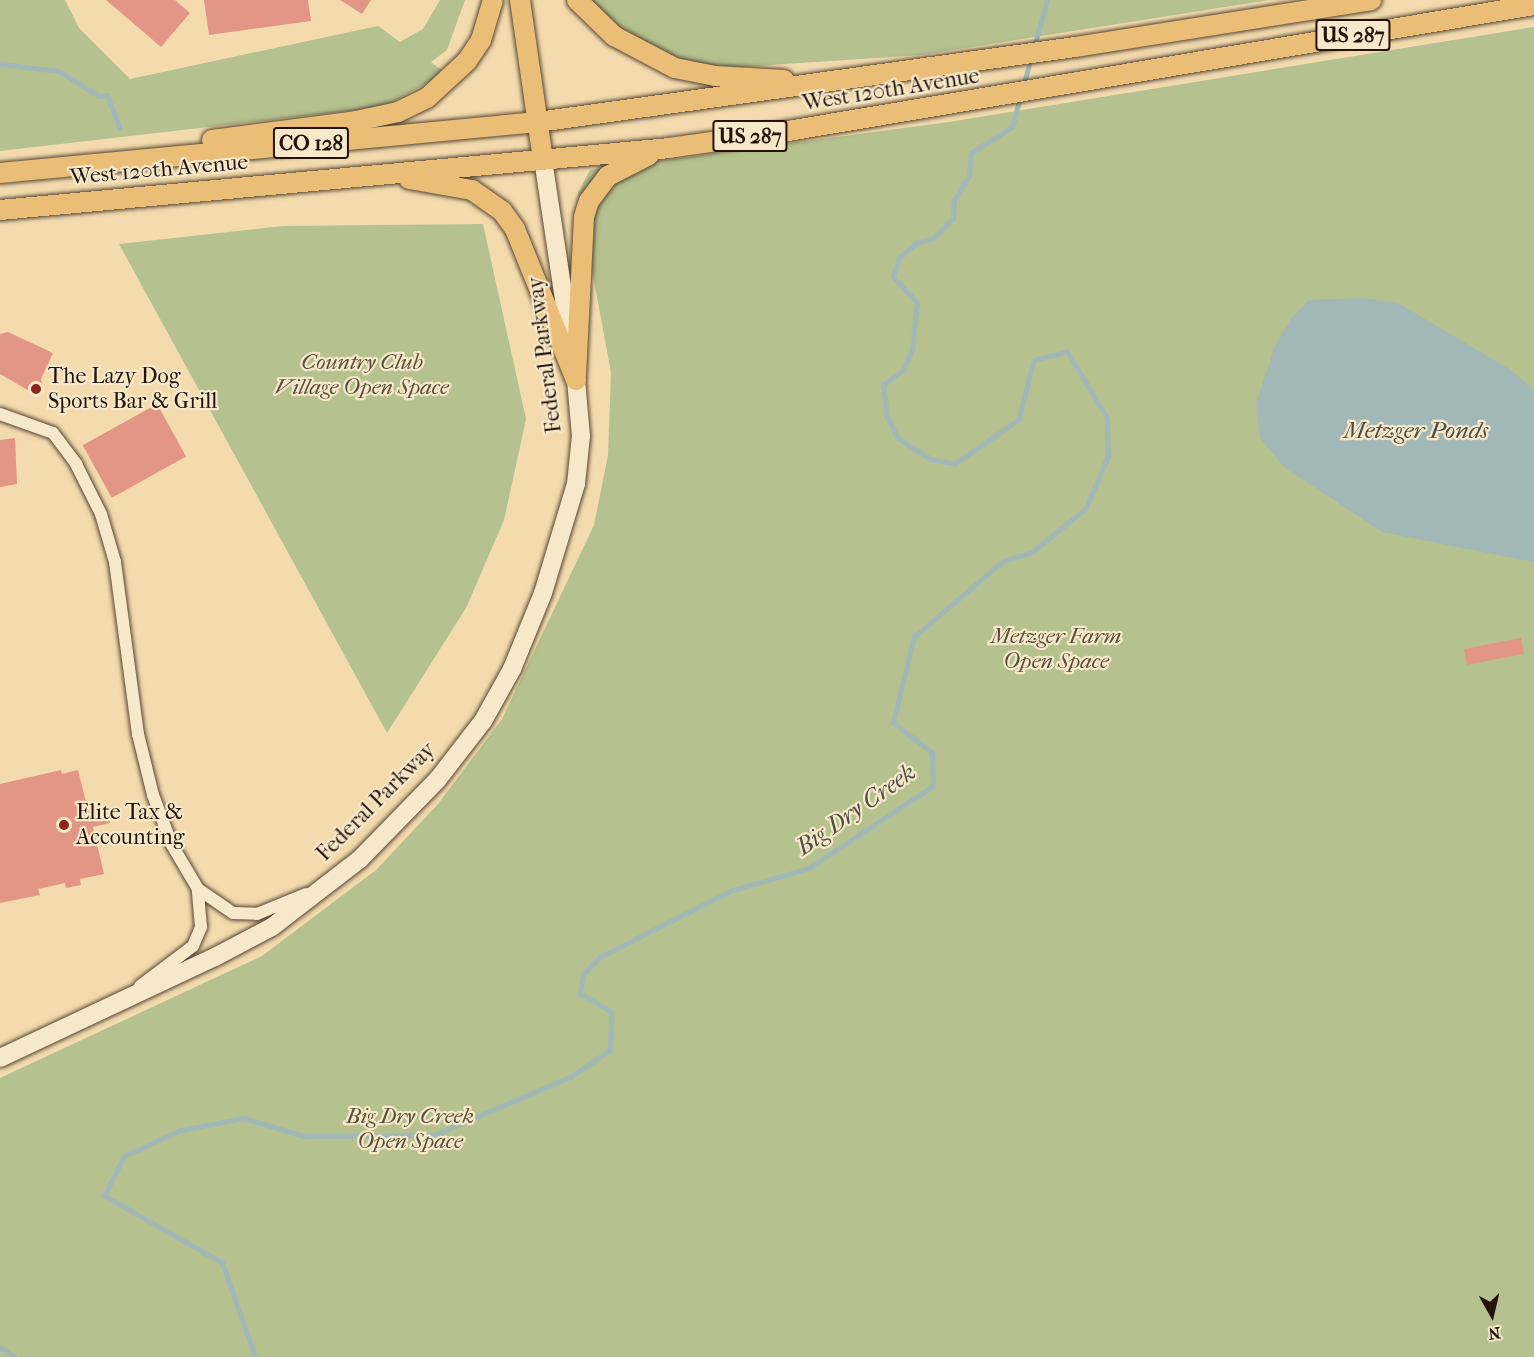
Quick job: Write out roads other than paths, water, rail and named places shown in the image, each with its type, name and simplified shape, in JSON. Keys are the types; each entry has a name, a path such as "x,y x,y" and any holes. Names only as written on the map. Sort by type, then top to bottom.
{"main road":[{"path":"85,164 167,145 356,121 398,112 427,98 467,61 481,40 493,0"},
{"path":"520,0 543,159"},
{"name":"US 287","path":"577,0 614,36 675,68 715,76 831,82"},
{"name":"West 120th Avenue","path":"6,174 85,164 538,122 1075,47 1371,0"},
{"name":"West 120th Avenue","path":"0,210 669,148 956,104 1534,5"},
{"path":"576,380 584,217 589,201 608,176 640,158 669,148"},
{"name":"Federal Parkway","path":"0,1058 272,927 360,859 438,779 483,721 512,669 543,593 576,484 580,436 576,380 543,159"},
{"path":"379,174 472,190 502,211 514,229 576,380"},
{"path":"0,223 67,202"}],"street":[{"path":"0,414 53,434 76,464 101,514 115,562 138,734 153,795 172,845 198,889 233,913 257,914 331,882"},
{"path":"116,1004 193,946 201,927 198,889"}],"water":[{"name":"Metzger Ponds","path":"1362,298 1398,303 1511,370 1534,390 1534,562 1382,532 1285,468 1260,438 1256,403 1275,346 1293,316 1309,300"}],"waterway":[{"name":"Big Dry Creek","path":"1034,47 1047,0"},
{"name":"Big Dry Creek","path":"1023,87 1031,58"},
{"path":"0,64 59,71 99,96 107,95 120,127"},
{"name":"Big Dry Creek","path":"255,1357 222,1263 104,1196 124,1156 181,1130 244,1118 304,1136 434,1135 570,1077 610,1050 611,1012 580,994 583,974 600,957 730,891 809,868 933,786 932,753 893,723 914,637 1003,561 1032,552 1086,508 1108,456 1107,418 1067,352 1034,361 1019,420 955,464 932,460 898,439 887,417 883,385 904,369 912,349 917,303 893,277 899,258 916,243 933,238 953,219 954,200 969,176 971,153 1012,127 1020,98"},
{"name":"Big Dry Creek","path":"0,1347 15,1357"}],"place":[{"name":"The Lazy Dog Sports Bar & Grill","path":"36,389"},
{"name":"Elite Tax & Accounting","path":"64,825"}],"park label":[{"name":"Country Club Village Open Space","path":"362,374"},
{"name":"Metzger Farm Open Space","path":"1056,648"},
{"name":"Big Dry Creek Open Space","path":"410,1128"}]}
